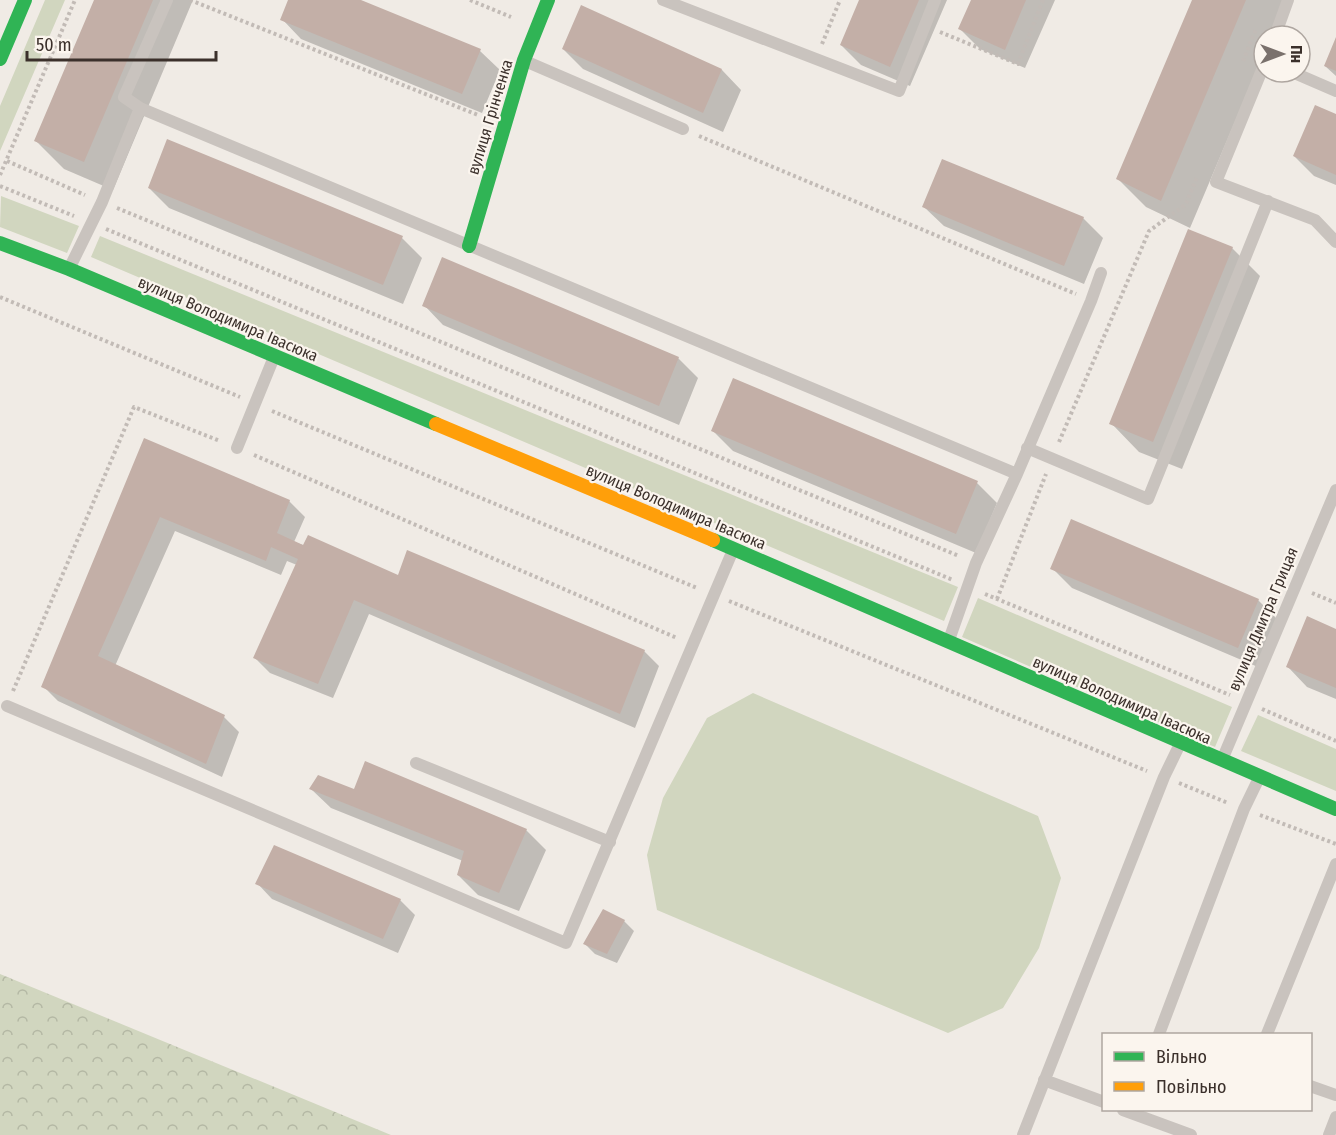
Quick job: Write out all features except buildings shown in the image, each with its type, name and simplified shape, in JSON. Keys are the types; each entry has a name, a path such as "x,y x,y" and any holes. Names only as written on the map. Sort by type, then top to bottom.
{"street":[{"path":"0,59 25,0"},
{"name":"вулиця Грінченка","path":"469,246 524,60 548,0"},
{"name":"вулиця Володимира Івасюка","path":"0,243 69,269 734,549 1336,809"}],"lane":[{"path":"167,0 124,97 140,108 1017,474"},
{"path":"663,0 899,91 935,0"},
{"path":"1279,24 1288,0"},
{"path":"524,60 683,129"},
{"path":"1312,81 1336,91"},
{"path":"1256,84 1216,182 1315,220 1336,242"},
{"path":"69,269 102,202 140,108"},
{"path":"1027,448 1148,499 1268,201"},
{"path":"949,641 976,563 1017,474 1101,273"},
{"path":"237,448 274,356"},
{"name":"вулиця Дмитра Грицая","path":"1222,761 1336,490"},
{"path":"7,706 566,943 734,549"},
{"path":"1023,1135 1164,777 1180,743"},
{"path":"416,763 610,842"},
{"path":"1160,1033 1244,809 1259,776"},
{"path":"1268,1033 1336,864"},
{"path":"1044,1080 1102,1101"},
{"path":"1312,1086 1336,1095"},
{"path":"1126,1111 1191,1135"},
{"path":"1329,1135 1336,1117"}],"path":[{"path":"0,175 75,0"},
{"path":"190,0 504,126"},
{"path":"470,0 536,28"},
{"path":"815,59 840,0"},
{"path":"924,26 1018,64 1043,0"},
{"path":"1242,64 1259,21"},
{"path":"683,129 1091,301"},
{"path":"6,161 976,563"},
{"path":"997,599 1052,459 1149,231 1186,204 1199,171"},
{"path":"0,186 1336,741"},
{"path":"0,297 715,596 1336,844"},
{"path":"7,706 134,407 237,448 694,645"},
{"path":"1295,586 1336,603"}],"green space":[{"path":"45,0 65,0 0,151 0,106"},
{"path":"1,196 79,226 67,253 0,227"},
{"path":"100,236 958,587 944,621 91,257"},
{"path":"978,598 1232,707 1215,747 962,637"},
{"path":"753,693 1038,816 1061,878 1039,948 1003,1008 948,1033 657,910 647,855 663,798 707,718"},
{"path":"1258,715 1336,749 1336,791 1241,751"},
{"path":"0,974 391,1135 0,1135"}],"traffic: fast":[{"path":"0,59 25,0"},
{"path":"469,246 524,60 548,0"},
{"path":"0,243 69,269 436,424"},
{"path":"713,540 1336,809"}],"traffic: slow":[{"path":"436,424 713,540"}]}
